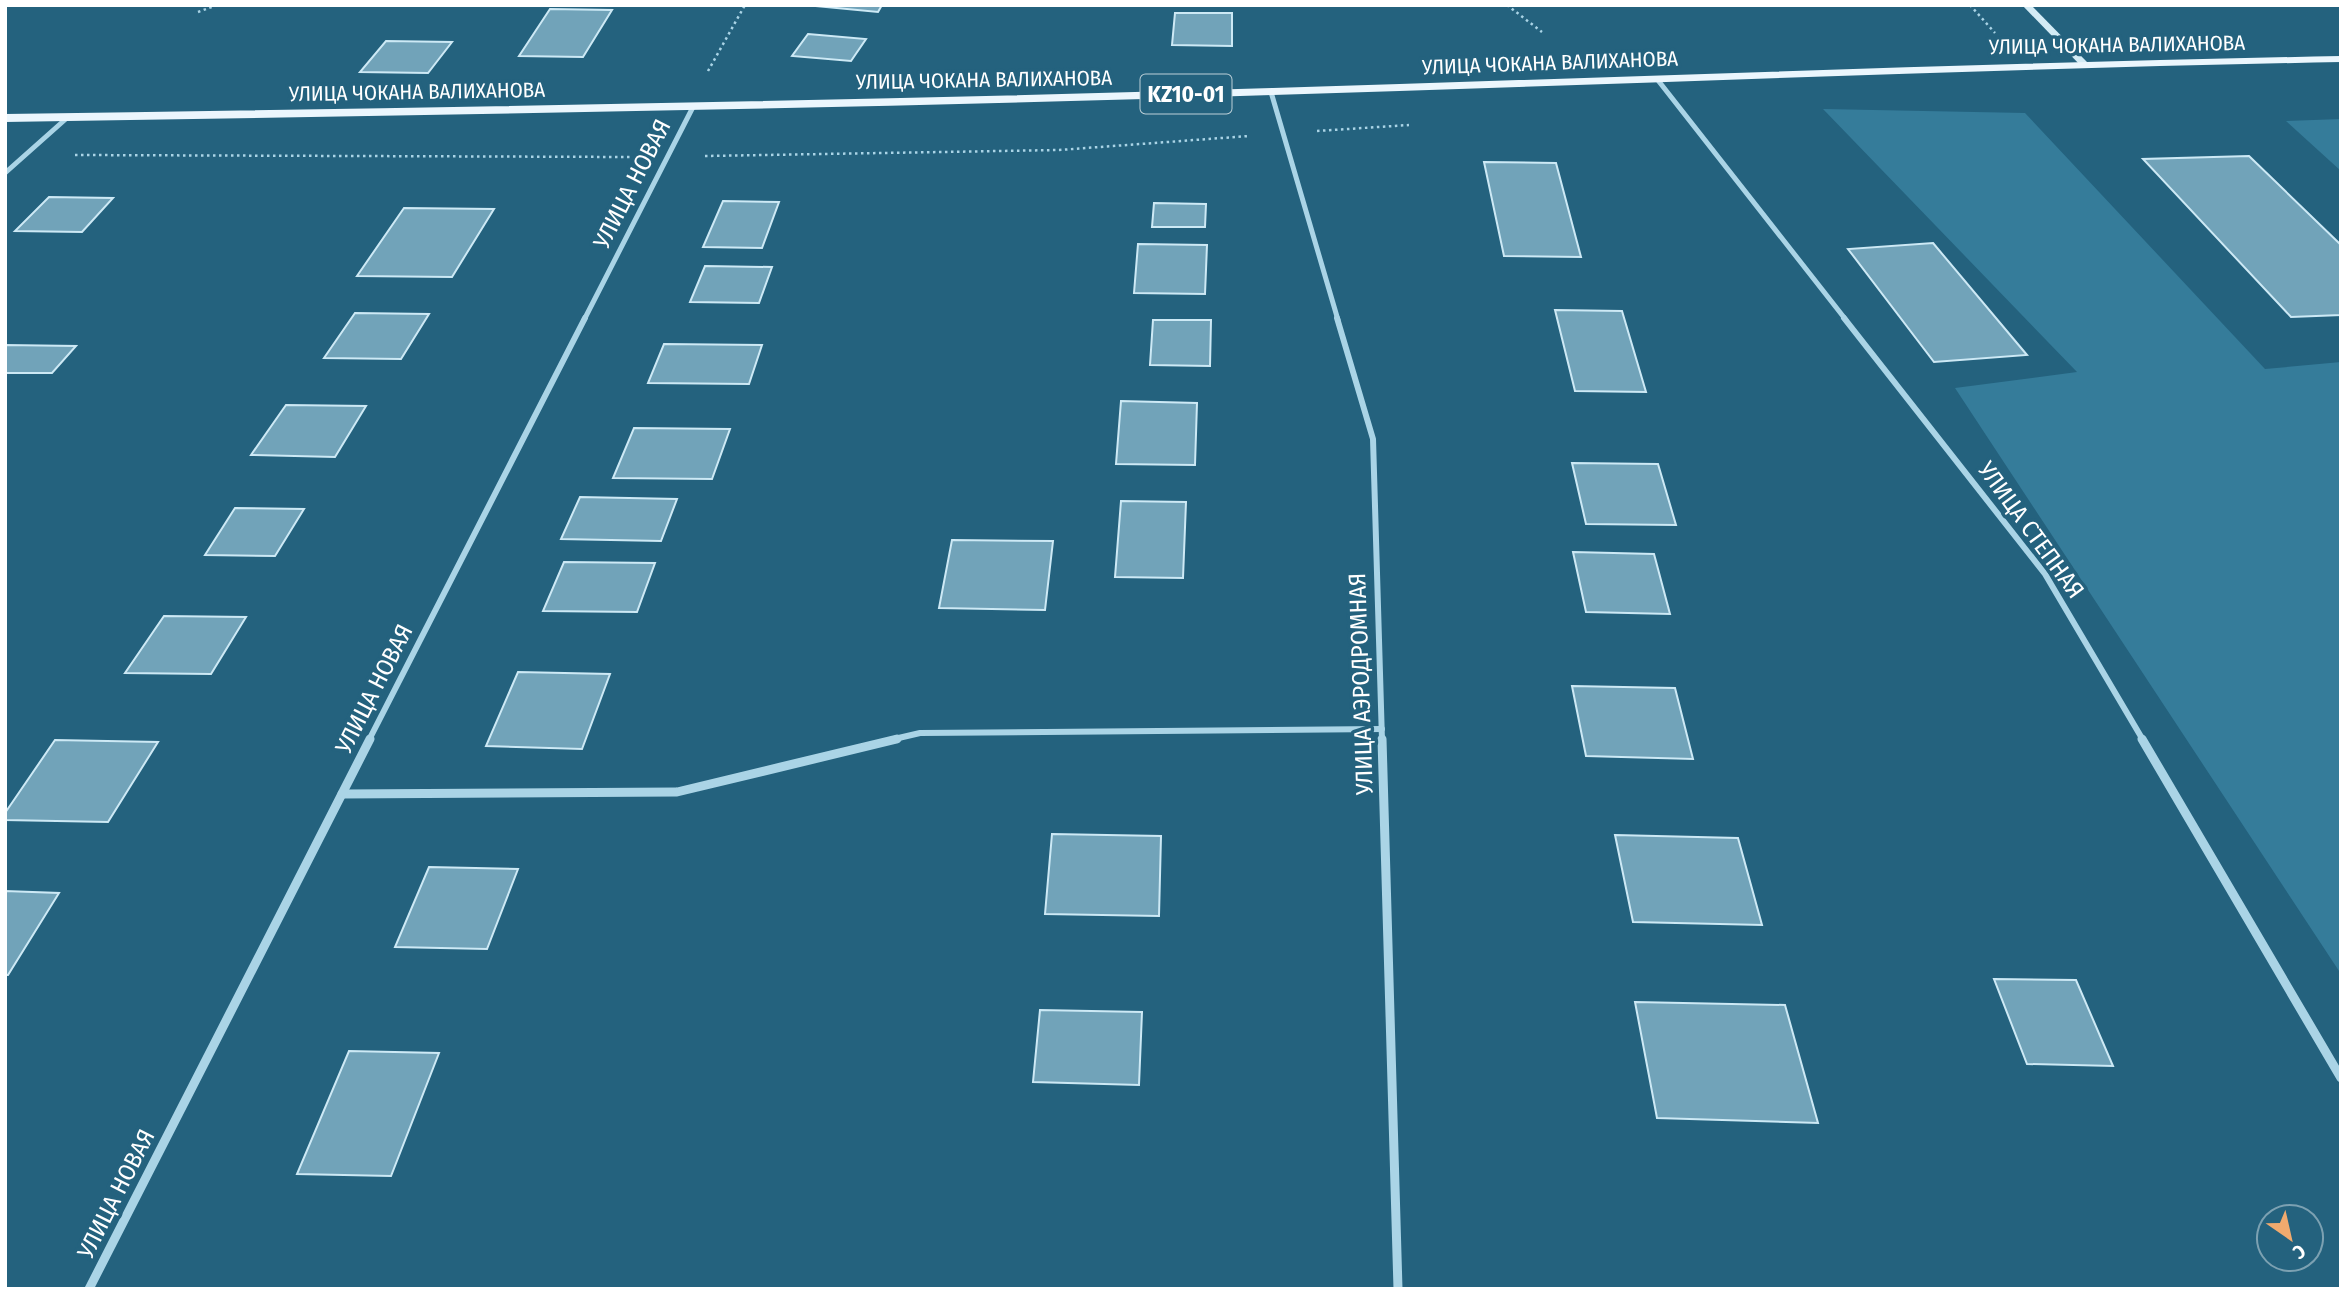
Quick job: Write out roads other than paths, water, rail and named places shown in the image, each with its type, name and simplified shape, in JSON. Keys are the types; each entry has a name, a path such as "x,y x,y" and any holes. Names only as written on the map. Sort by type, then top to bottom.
{"main road":[{"path":"2026,5 2084,64"},
{"name":"УЛИЦА ЧОКАНА ВАЛИХАНОВА","path":"5,118 693,107 1271,92 2084,64 2341,59"}],"street":[{"name":"УЛИЦА СТЕПНАЯ","path":"1657,79 2045,574 2341,1078"},
{"name":"УЛИЦА АЭРОДРОМНАЯ","path":"1271,92 1373,439 1398,1289"},
{"name":"УЛИЦА НОВАЯ","path":"89,1289 693,107"},
{"path":"5,173 68,117"},
{"path":"342,794 677,792 920,733 1382,729"}]}
